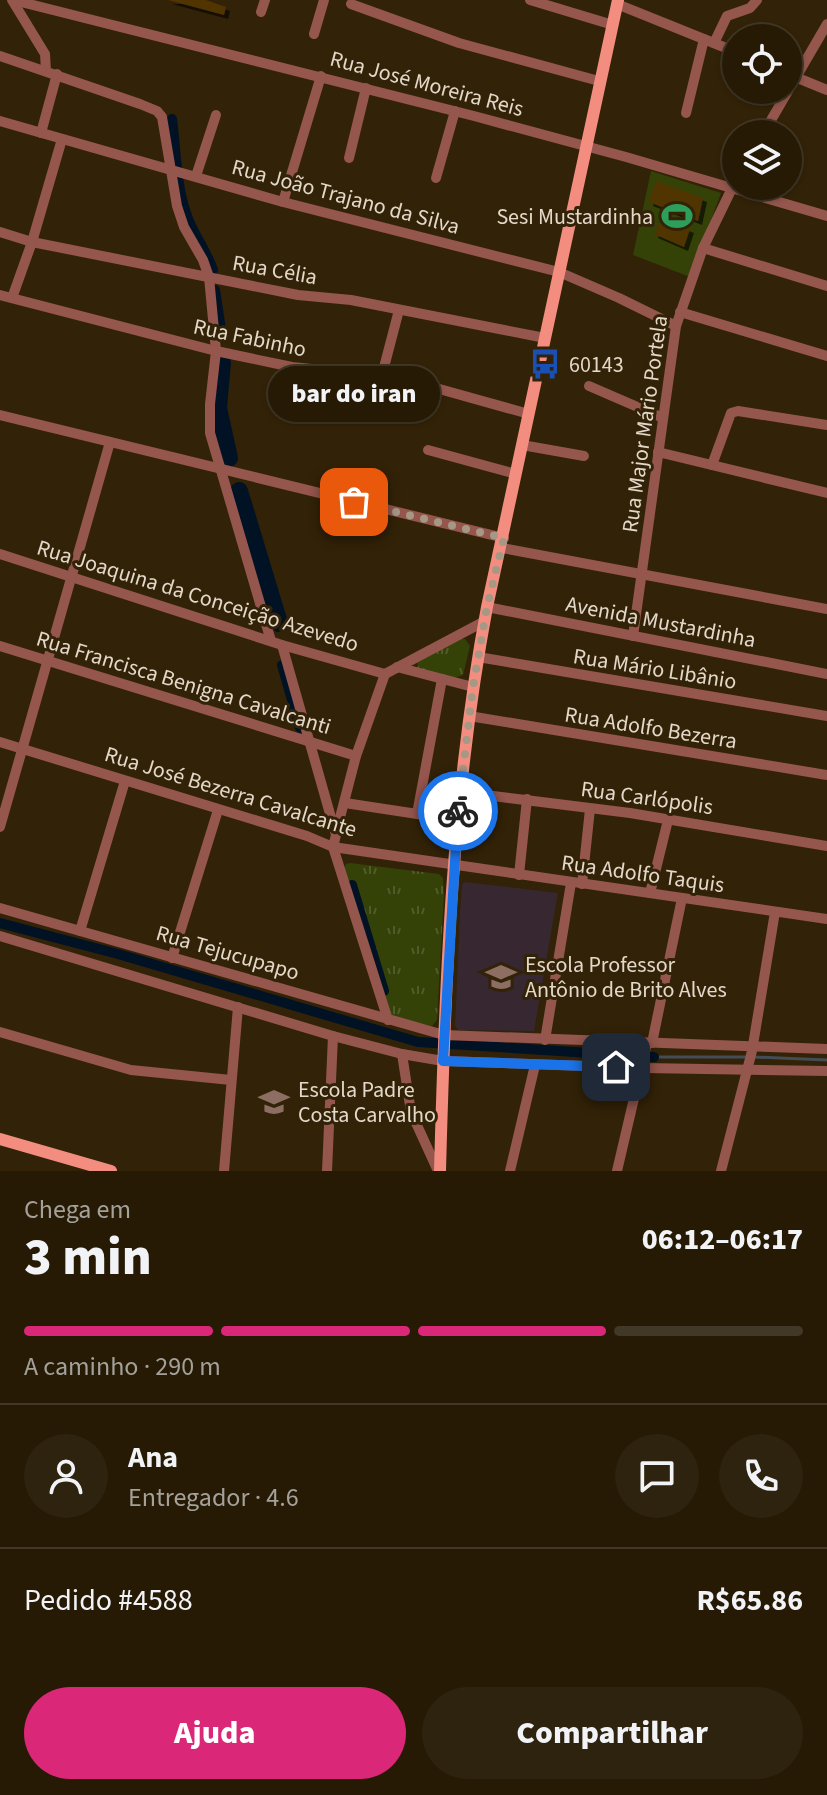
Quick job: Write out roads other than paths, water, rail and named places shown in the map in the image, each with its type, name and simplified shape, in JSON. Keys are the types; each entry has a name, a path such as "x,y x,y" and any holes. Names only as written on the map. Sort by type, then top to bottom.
{"main road":[{"path":"439,1171 453,865 473,687 487,607 618,2"},
{"path":"0,1139 111,1171"}],"street":[{"path":"12,0 45,54 52,73 41,133"},
{"name":"Rua José Moreira Reis","path":"12,0 321,76 722,181"},
{"path":"261,12 265,0"},
{"path":"314,34 324,0"},
{"path":"530,0 613,25"},
{"path":"686,113 709,41 727,16 752,6 757,0"},
{"path":"618,2 722,46"},
{"path":"351,4 459,43 599,81"},
{"path":"802,61 827,24"},
{"path":"0,56 157,111 165,129 184,227 209,277 216,351 209,420 222,471 336,835"},
{"path":"283,202 321,76"},
{"path":"802,80 827,90"},
{"path":"349,158 366,88"},
{"path":"436,178 455,111"},
{"path":"196,176 216,115"},
{"name":"Rua João Trajano da Silva","path":"0,121 283,202 559,272 676,326"},
{"path":"12,298 62,139"},
{"name":"Rua Major Mário Portela","path":"633,636 676,326 703,248 726,200"},
{"name":"Rua José Moreira Reis","path":"780,200 827,216"},
{"name":"Rua Célia","path":"0,232 32,242 298,295 351,300 545,338"},
{"path":"703,248 827,286"},
{"name":"Rua Fabinho","path":"0,295 216,351 292,367 382,375 529,414"},
{"path":"382,375 399,310"},
{"path":"680,312 827,356"},
{"path":"589,386 663,418"},
{"path":"712,465 731,413 738,411 827,425"},
{"path":"0,415 643,576 827,609"},
{"path":"0,827 110,442"},
{"path":"522,445 584,456"},
{"path":"428,450 516,474"},
{"path":"658,452 827,493"},
{"name":"Rua Joaquina da Conceição Azevedo","path":"0,554 277,643 385,674"},
{"name":"Avenida Mustardinha","path":"487,607 827,674"},
{"path":"388,1020 333,847 356,756 385,674 485,621"},
{"name":"Rua Francisca Benigna Cavalcanti","path":"0,646 356,756"},
{"name":"Rua Mário Libânio","path":"478,657 827,716"},
{"path":"397,667 473,687"},
{"path":"417,814 442,679"},
{"name":"Rua Adolfo Bezerra","path":"469,716 827,775"},
{"name":"Rua José Bezerra Cavalcante","path":"0,742 307,836 333,847 453,865"},
{"path":"80,931 125,781"},
{"name":"Rua Carlópolis","path":"461,792 527,799 827,846"},
{"path":"519,875 527,799"},
{"path":"345,803 457,820"},
{"path":"545,1040 590,809"},
{"path":"172,958 218,810"},
{"path":"650,893 668,820"},
{"name":"Rua Adolfo Taquis","path":"453,865 827,919"},
{"path":"617,1171 682,898"},
{"name":"Rua Tejucupapo","path":"0,908 444,1037 827,1049"},
{"path":"721,1171 752,1048 775,912"},
{"path":"0,936 402,1054 535,1065 644,1064 827,1071"},
{"path":"224,1171 238,1007"},
{"path":"0,1032 131,1070 231,1080"},
{"path":"327,1171 333,1036"},
{"path":"402,1054 411,1112 439,1171"},
{"path":"510,1171 535,1065"}],"waterway":[{"path":"172,119 183,202 213,270"},
{"path":"215,290 222,336"},
{"path":"222,362 218,408 229,458"},
{"path":"239,491 279,623"},
{"path":"282,665 300,728"},
{"path":"352,885 384,991"},
{"path":"0,923 118,954 418,1042 654,1057"},
{"path":"654,1057 746,1057"},
{"path":"753,1057 827,1060"}],"place":[{"name":"Sesi Mustardinha","path":"677,216"},
{"name":"60143","path":"545,364"},
{"name":"bar do iran","path":"354,502"},
{"name":"Escola Professor Antônio de Brito Alves","path":"501,977"},
{"name":"Escola Padre Costa Carvalho","path":"274,1102"}]}
